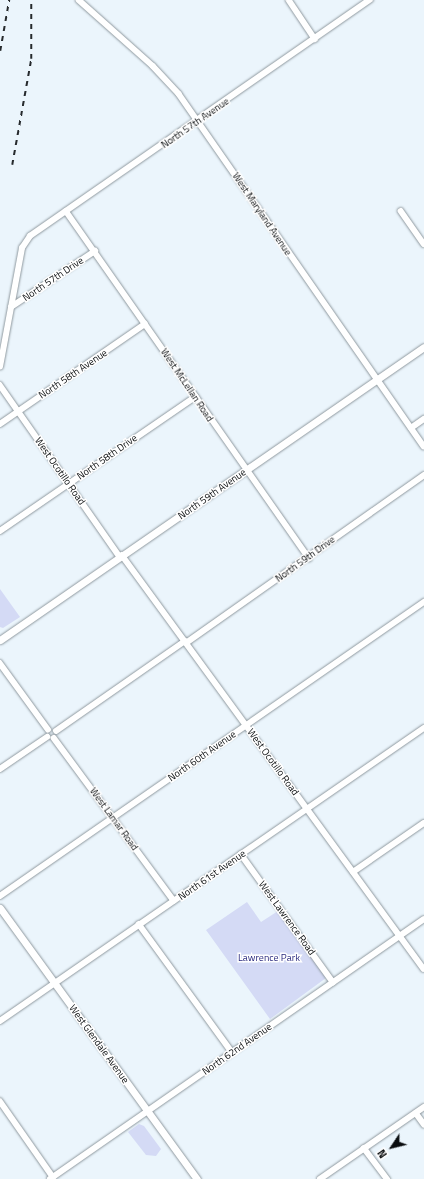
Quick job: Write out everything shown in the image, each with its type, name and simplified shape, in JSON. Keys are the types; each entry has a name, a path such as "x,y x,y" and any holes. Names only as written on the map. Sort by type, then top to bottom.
{"main road":[{"name":"North 59th Avenue","path":"1,638 424,347"},
{"name":"West Glendale Avenue","path":"0,908 197,1179"}],"street":[{"name":"West Maryland Avenue","path":"79,0 166,78 198,120 424,446"},
{"path":"289,0 315,38"},
{"name":"North 57th Avenue","path":"11,307 22,248 30,236 370,0"},
{"name":"West McLellan Road","path":"66,210 195,397 309,558"},
{"path":"401,210 424,244"},
{"name":"North 57th Drive","path":"11,307 95,251"},
{"path":"0,367 11,307"},
{"name":"North 58th Avenue","path":"0,424 145,324"},
{"name":"West Ocotillo Road","path":"0,385 121,556 424,969"},
{"name":"North 58th Drive","path":"0,531 195,397"},
{"path":"411,428 424,419"},
{"name":"North 59th Drive","path":"56,731 309,558 424,474"},
{"name":"North 60th Avenue","path":"0,896 424,602"},
{"path":"0,663 48,729 56,731 54,738 47,737 0,769"},
{"name":"North 61st Avenue","path":"0,1021 424,728"},
{"path":"47,737 48,729"},
{"name":"West Lamar Road","path":"54,738 174,901"},
{"path":"353,872 424,823"},
{"name":"West Lawrence Road","path":"241,854 334,982"},
{"name":"North 62nd Avenue","path":"51,1178 424,919"},
{"path":"139,924 232,1052"},
{"path":"0,1101 51,1178"},
{"path":"320,1179 424,1107"},
{"path":"416,1113 424,1124"},
{"path":"364,1148 387,1179"}],"green space":[{"path":"0,589 20,617 3,628 0,627"},
{"name":"Lawrence Park","path":"247,902 261,922 278,911 326,978 270,1019 206,930"},
{"path":"139,1124 144,1126 161,1149 156,1156 146,1155 128,1132"}],"railway":[{"path":"0,51 9,0"},
{"path":"12,165 31,59 31,0"}]}
